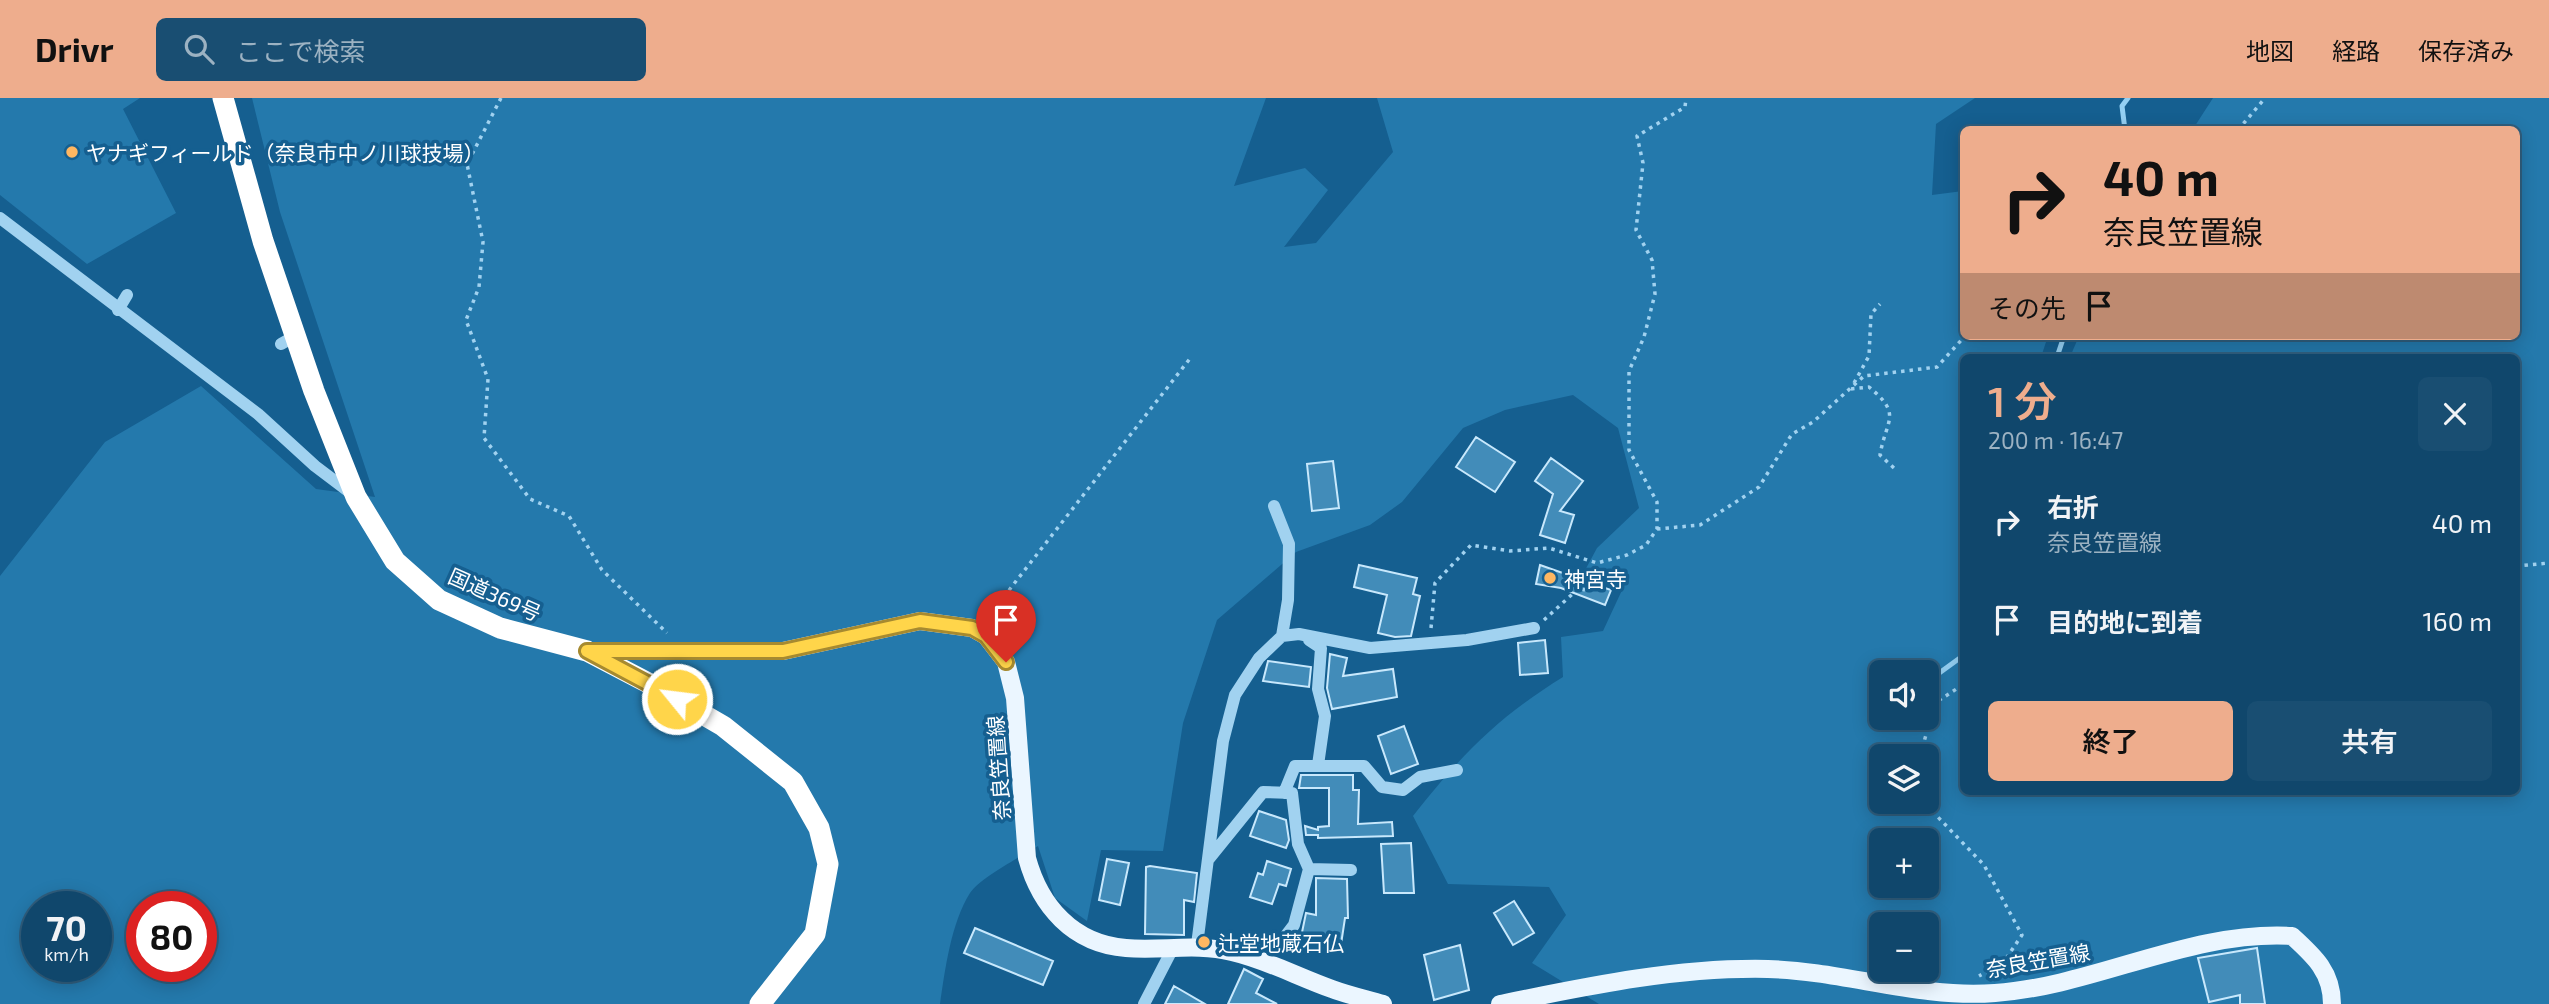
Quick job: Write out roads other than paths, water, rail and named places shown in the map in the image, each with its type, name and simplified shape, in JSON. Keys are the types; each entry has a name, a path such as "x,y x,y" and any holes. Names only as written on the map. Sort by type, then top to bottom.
{"highway":[{"name":"国道369号","path":"223,98 288,340 356,497 396,561 439,600 500,628 587,651 723,726 793,782 819,828 828,864 816,934 760,1004"}],"main road":[{"name":"奈良笠置線","path":"587,651 783,651 920,621 972,628 986,636 1006,662 1015,698 1027,858 1033,881 1045,904 1081,934 1101,943 1126,948 1197,946 1249,956 1333,996 1383,1004"},
{"name":"奈良笠置線","path":"1500,1004 1652,976 1767,969 1831,973 1948,993 1995,993 2043,986 2164,954 2270,935 2291,936 2322,965 2332,989 2332,1004"}],"street":[{"path":"0,218 258,414 315,466 356,497"},
{"path":"118,310 127,295"},
{"path":"1197,946 1223,741 1235,695 1259,658 1282,636 1288,600 1289,544 1274,506"},
{"path":"1282,636 1299,634 1370,648 1429,644 1534,628"},
{"path":"1299,634 1321,648 1318,689 1325,716 1318,765"},
{"path":"1284,793 1295,766 1364,766 1382,787 1403,790 1420,778 1457,770"},
{"path":"1208,860 1263,792 1292,793 1298,844 1309,869 1294,925 1281,942 1259,943 1249,956"},
{"path":"1309,869 1351,870"},
{"path":"1144,1004 1174,946"}],"waterway":[{"path":"2124,126 2122,106 2128,98"},
{"path":"2058,354 2063,340"},
{"path":"1939,673 1960,658"}],"place":[{"name":"ヤナギフィールド（奈良市中ノ川球技場）","path":"72,152"},
{"name":"神宮寺","path":"1550,578"},
{"name":"辻堂地蔵石仏","path":"1204,942"}]}
